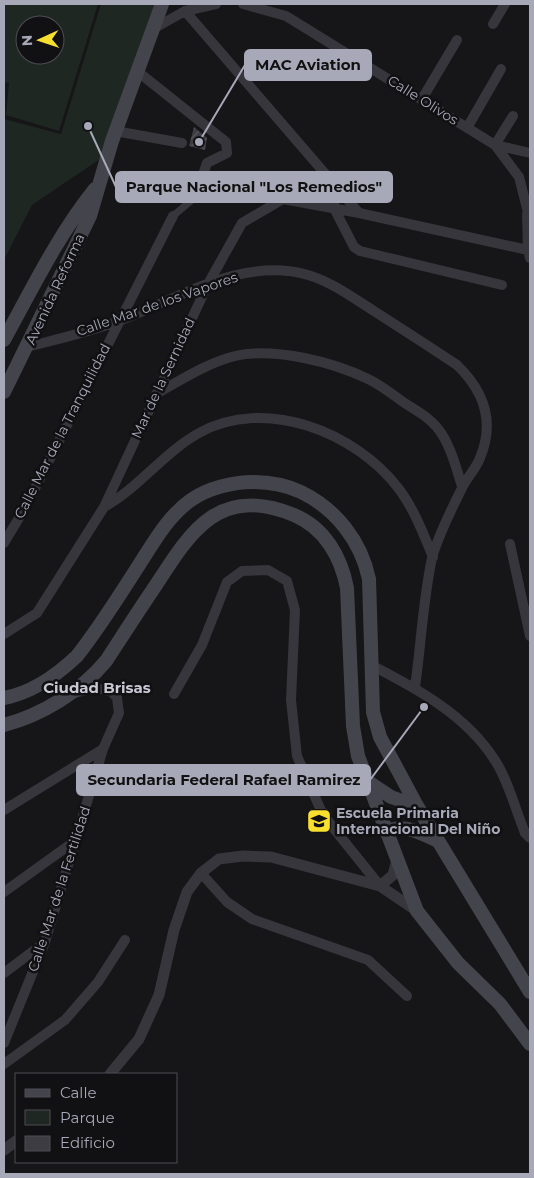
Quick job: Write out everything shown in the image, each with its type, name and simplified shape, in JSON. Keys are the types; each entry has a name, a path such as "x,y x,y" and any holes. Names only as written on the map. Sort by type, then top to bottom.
{"main road":[{"name":"Avenida Reforma","path":"4,392 90,216 116,131 162,4"},
{"name":"Avenida Reforma","path":"4,340 78,209 100,183"},
{"path":"4,698 33,687 60,672 77,656 161,530 191,500 209,491 246,482 271,482 294,488 314,498 348,530 365,559 369,579 373,712 380,737 417,806 530,992"},
{"path":"4,725 41,711 70,694 94,675 106,661 193,532 204,522 233,508 246,506 270,507 306,520 327,540 343,567 347,588 353,726 358,756 417,911 458,963 500,1004 530,1044"},
{"path":"367,781 391,797 417,806"},
{"path":"386,832 392,829 407,828 438,841"}],"street":[{"path":"153,29 186,11 216,4"},
{"name":"Calle Olivos","path":"243,4 286,16 495,145 530,153"},
{"path":"285,4 286,16"},
{"path":"494,24 505,4"},
{"path":"186,11 359,213"},
{"path":"422,99 457,40"},
{"path":"467,128 501,69"},
{"path":"138,70 226,142 226,153 207,163 197,192"},
{"path":"495,145 513,116"},
{"path":"116,131 182,143"},
{"name":"Calle Olivos","path":"495,145 519,177 529,214 529,254"},
{"path":"335,185 334,208 354,247 360,251 502,285"},
{"name":"Calle Mar de la Tranquilidad","path":"4,543 25,508 118,321 173,216 193,199 197,192"},
{"name":"Mar de la Sernidad","path":"104,507 208,284 242,223 283,199 359,213 529,254"},
{"name":"Calle Mar de los Vapores","path":"27,347 118,321 208,284 240,274 266,271 306,274 341,290 457,365 479,390 485,406 486,437 480,459 462,486 433,557 415,687"},
{"path":"156,394 217,361 237,356 259,354 325,363 370,380 425,416 438,429 447,443 462,486"},
{"path":"4,634 37,613 104,507 115,501 173,448 201,432 235,419 261,418 322,431 351,444 375,462 404,497 418,521 433,557"},
{"path":"510,544 530,636"},
{"path":"174,694 202,644 227,582 242,571 268,570 287,581 295,610 291,700 297,756 324,815 380,886 417,911"},
{"path":"371,666 415,687 472,730 495,760 525,833 530,838"},
{"name":"Calle Mar de la Fertilidad","path":"4,1042 45,942 103,749 120,713 117,698 112,692 96,688 70,694"},
{"path":"4,810 103,749"},
{"path":"4,892 75,842"},
{"path":"111,1073 134,1045 159,995 174,930 187,892 201,873 219,859 242,856 270,857 380,886"},
{"path":"380,886 393,875 398,860"},
{"path":"201,873 227,902 252,919 368,960 407,996"},
{"path":"4,1064 65,1020 98,982 125,940"},
{"path":"4,972 45,942"},
{"path":"4,1150 15,1142"}],"green space":[{"path":"4,4 98,4 59,131 6,115 9,83 4,82"},
{"path":"101,4 156,4 100,159 32,205 4,260 4,119 61,134"}],"building":[{"path":"194,127 207,138 205,150 189,146"}],"place":[{"name":"Parque Nacional \"Los Remedios\"","path":"88,126"},
{"name":"MAC Aviation","path":"199,142"},
{"name":"Secundaria Federal Rafael Ramirez","path":"424,707"},
{"name":"Escuela Primaria Internacional Del Niño","path":"319,821"}],"district":[{"name":"Ciudad Brisas","path":"97,687"}]}
